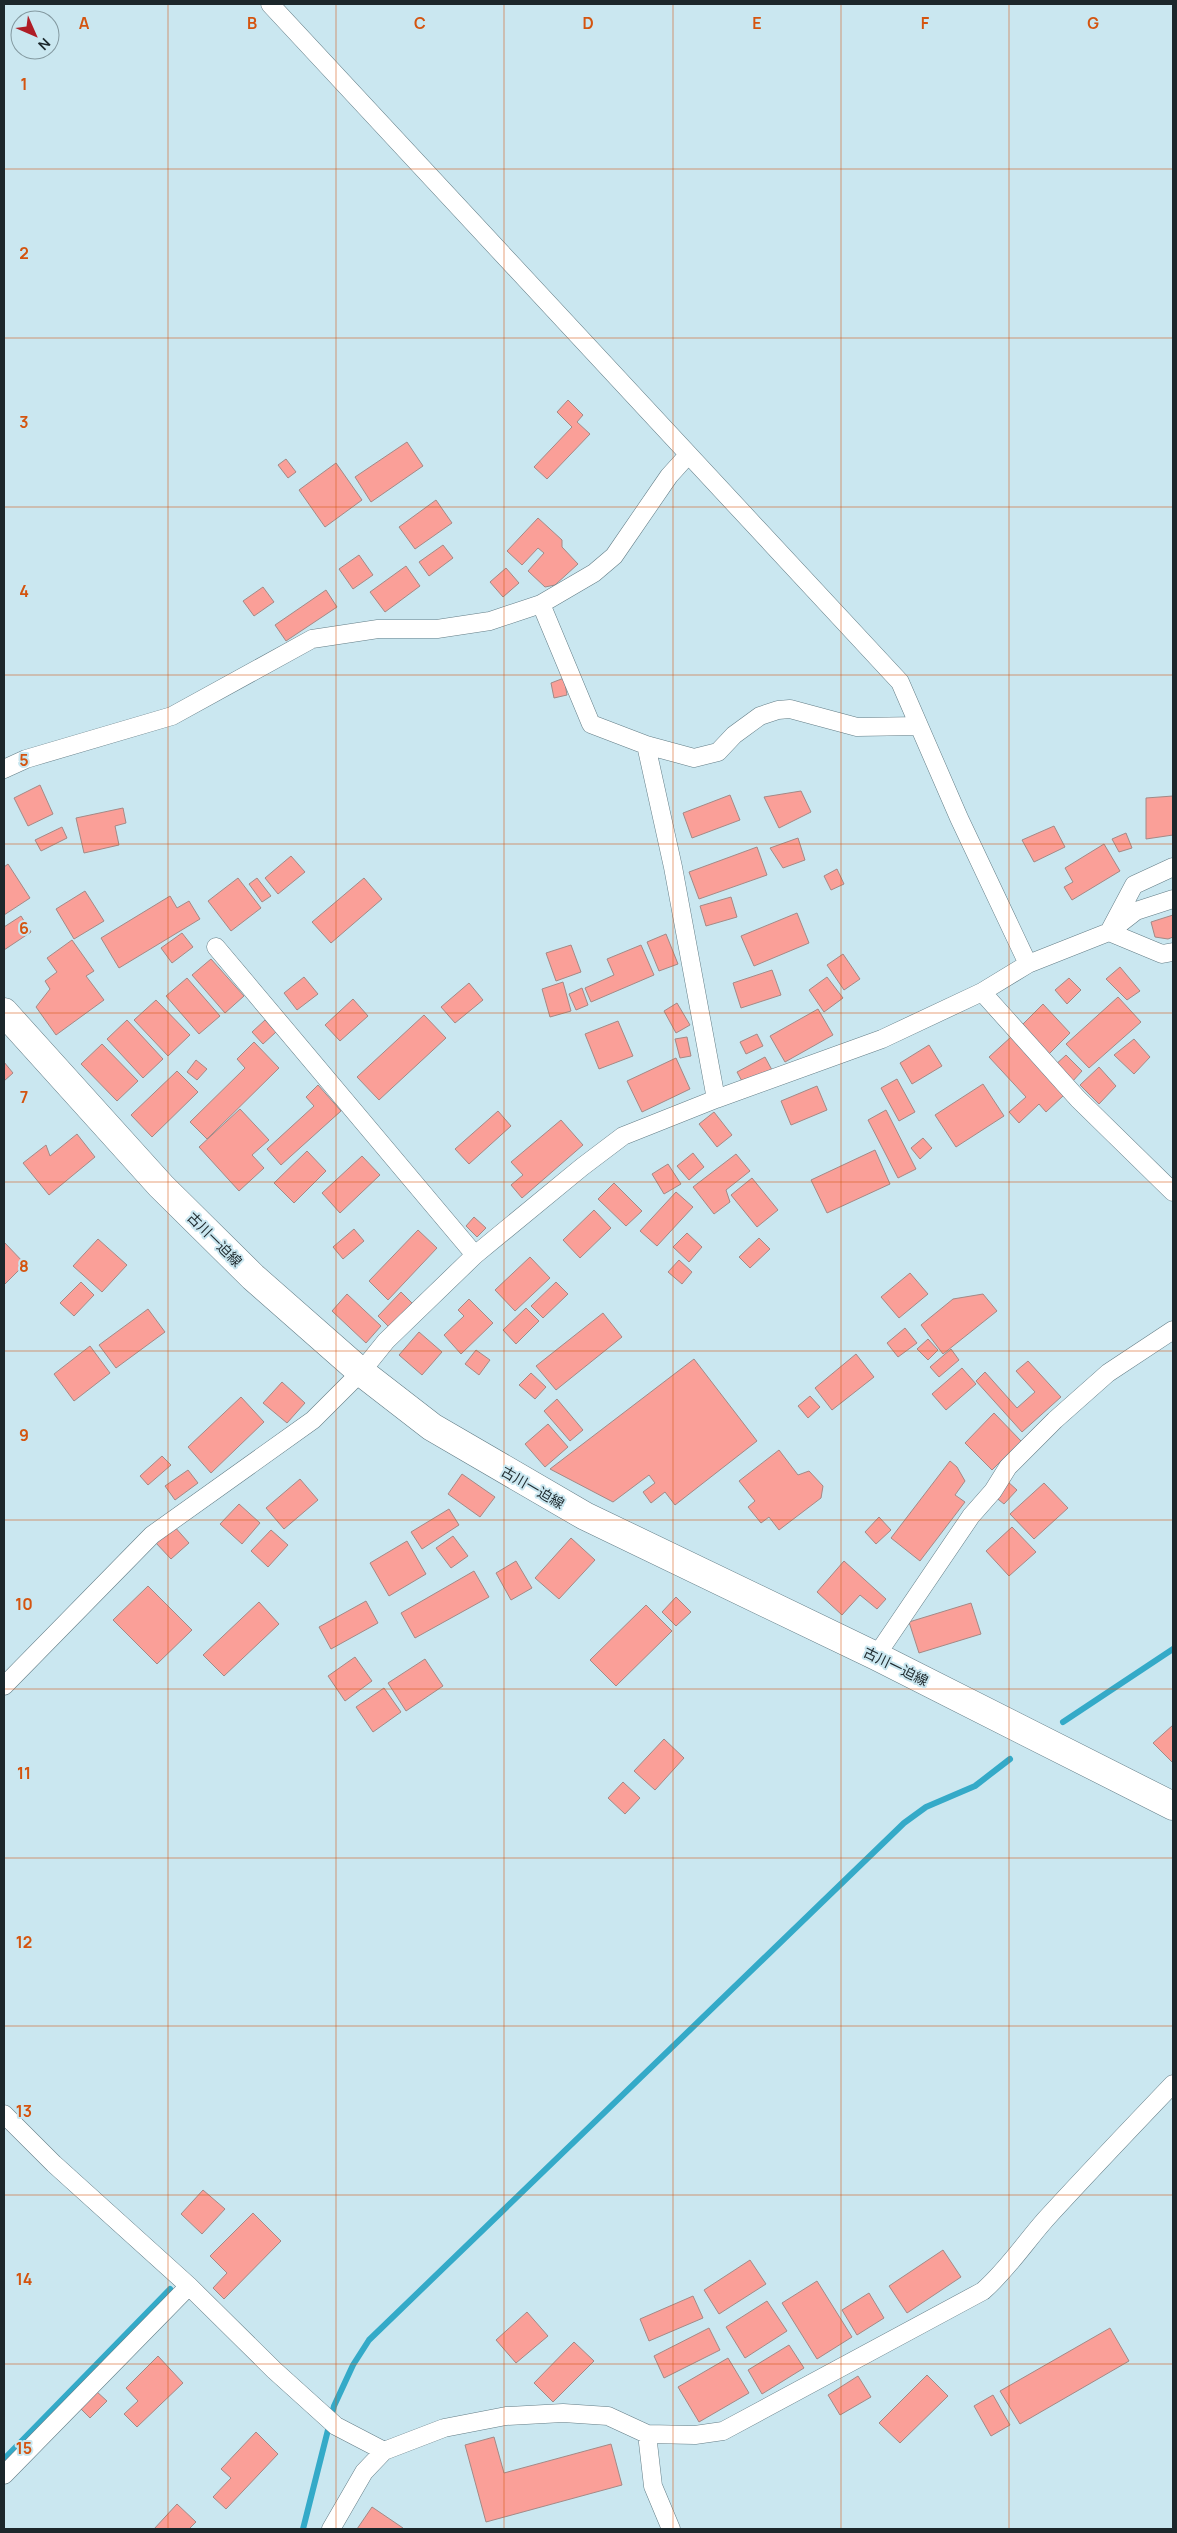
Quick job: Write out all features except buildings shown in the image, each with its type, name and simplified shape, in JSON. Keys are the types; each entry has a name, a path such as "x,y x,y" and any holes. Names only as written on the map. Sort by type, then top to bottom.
{"main road":[{"name":"古川一迫線","path":"4,1012 161,1186 253,1277 361,1372 432,1427 584,1516 876,1656 1173,1806"}],"street":[{"path":"270,4 900,682 959,818 1028,964"},
{"path":"4,769 26,759 172,716 312,639 378,629 437,628 481,622 541,604 594,573 614,556 669,476 688,455"},
{"path":"541,604 591,724 646,745 694,758 718,752 734,735 760,716 790,709 856,727 920,726"},
{"path":"646,745 673,867 716,1099"},
{"path":"1109,932 1134,885 1173,867"},
{"path":"4,1686 152,1535 313,1420 361,1372 386,1341 476,1255 582,1166 623,1136 716,1099 882,1039 982,992 1028,964 1109,932 1136,911 1173,899"},
{"path":"1109,932 1162,954 1173,952"},
{"path":"216,947 476,1255"},
{"path":"982,992 1078,1099 1173,1192"},
{"path":"876,1656 971,1516 993,1491 1008,1467 1055,1420 1108,1373 1173,1330"},
{"path":"331,2529 364,2472 384,2451 444,2428 506,2416 563,2413 608,2416 647,2434 695,2435 723,2431 982,2291 1001,2275 1034,2233 1100,2159 1173,2084"},
{"path":"4,2114 54,2164 188,2286 274,2370 336,2426 384,2451"},
{"path":"4,2476 188,2286"},
{"path":"647,2434 654,2486 671,2529"}],"waterway":[{"path":"1063,1722 1173,1649"},
{"path":"303,2529 334,2406 353,2365 369,2340 904,1823 926,1807 975,1786 1010,1759"},
{"path":"4,2459 170,2289"}]}
